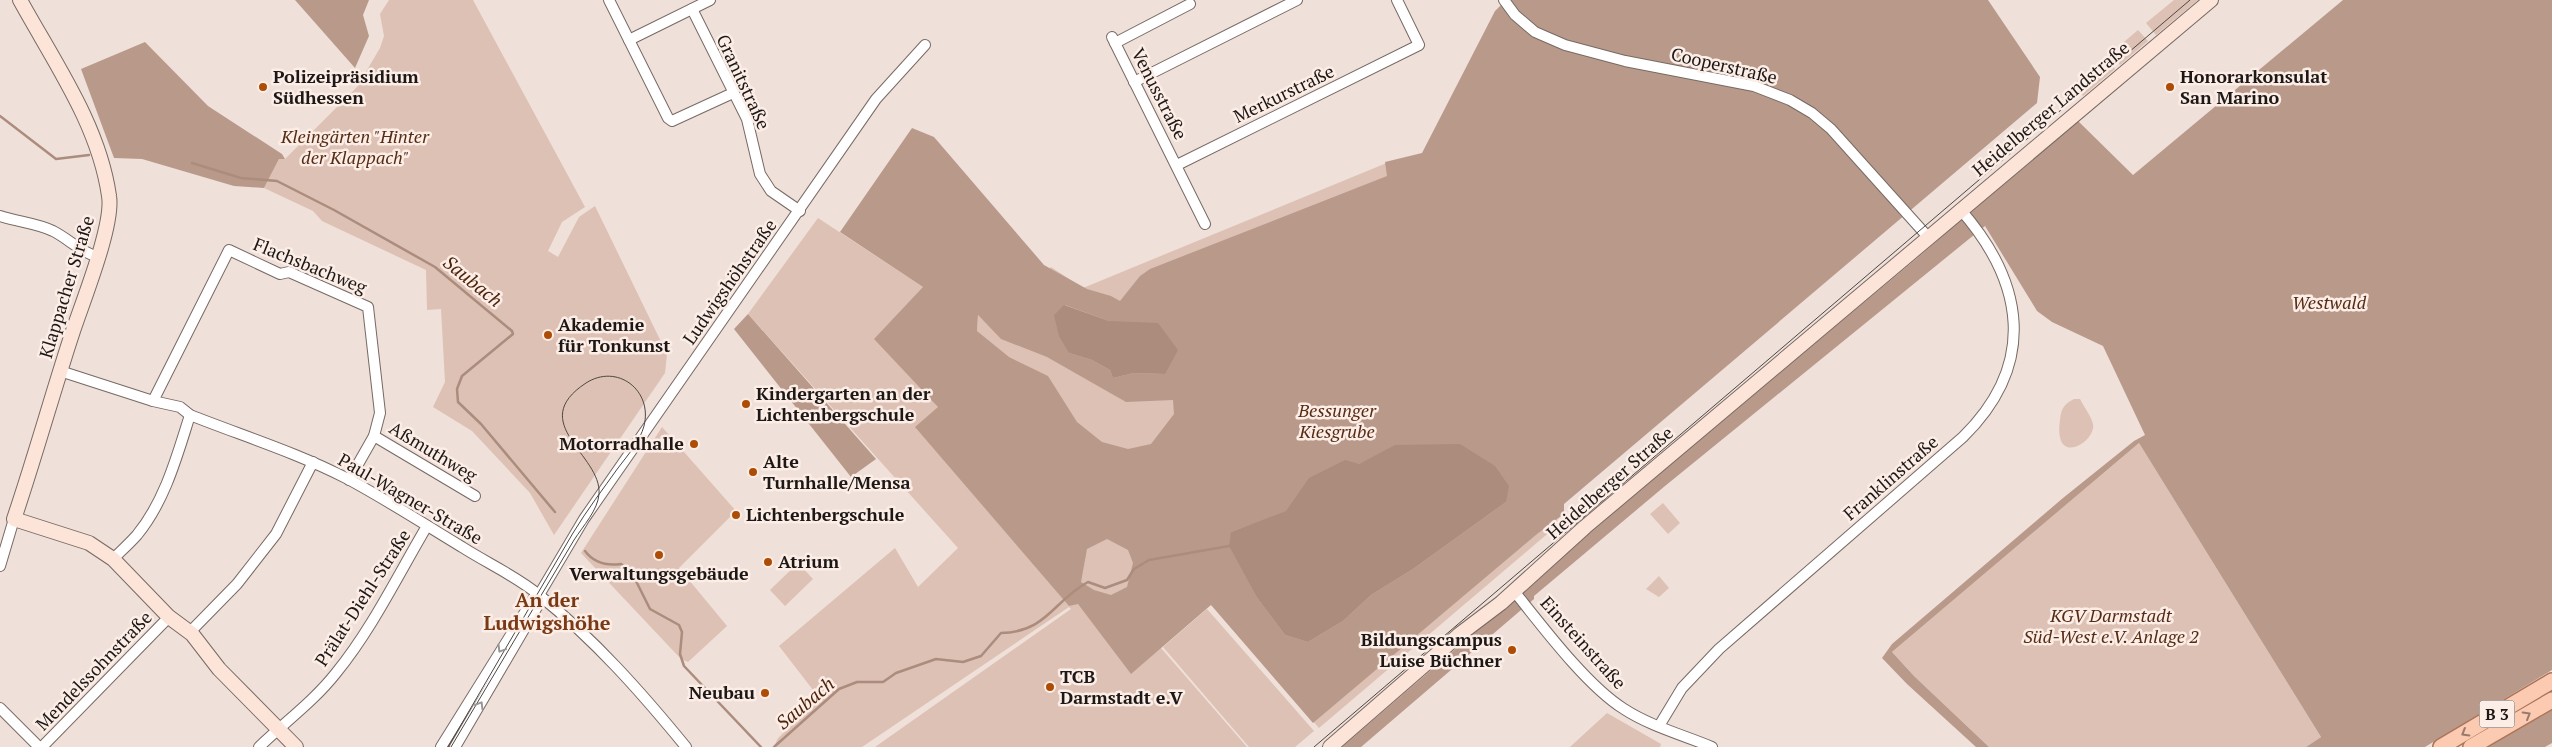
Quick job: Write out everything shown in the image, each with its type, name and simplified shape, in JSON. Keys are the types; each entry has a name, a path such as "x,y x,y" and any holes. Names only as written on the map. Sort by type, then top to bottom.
{"main road":[{"name":"B 3","path":"2441,747 2552,681"},
{"name":"B 3","path":"2471,747 2552,700"}],"street":[{"name":"Klappacher Straße","path":"0,566 60,371 98,257 109,213 110,196 97,147 70,89 20,0"},
{"path":"609,0 668,118 672,122 733,93"},
{"path":"629,40 710,0"},
{"path":"1134,82 1296,0"},
{"name":"Merkurstraße","path":"1177,165 1419,45 1396,0"},
{"name":"Cooperstraße","path":"1504,0 1515,15 1536,32 1565,45 1625,61 1754,86 1790,100 1812,113 1831,129 1928,237"},
{"name":"Heidelberger Landstraße","path":"1915,248 2210,0"},
{"name":"Venusstraße","path":"1177,165 1114,40 1190,4"},
{"name":"Granitstraße","path":"692,9 751,129 760,174 771,191 800,211"},
{"name":"Ludwigshöhstraße","path":"441,747 539,595 584,519 800,211 876,99 925,45"},
{"path":"1177,165 1205,224"},
{"name":"Franklinstraße","path":"1659,726 1682,688 1719,649 1963,437 1994,401 2005,376 2010,358 2014,312 2008,288 1994,255 1980,232 1960,209"},
{"path":"0,216 35,223 55,232 84,253 98,257"},
{"name":"Heidelberger Straße","path":"1330,747 1448,643 1514,591 1600,514 1915,248"},
{"name":"Flachsbachweg","path":"153,401 229,250 280,274 289,272 368,307 380,413 374,436 349,480"},
{"name":"Paul-Wagner-Straße","path":"60,371 153,401 180,407 190,416 313,462 349,480 427,526 539,595 591,640 646,698 686,747"},
{"path":"113,559 137,535 151,515 170,477 190,416"},
{"name":"Aßmuthweg","path":"374,436 475,496"},
{"path":"190,632 237,584 276,534 313,462"},
{"path":"14,519 89,543 113,559 169,617 190,632 220,669 296,747"},
{"name":"Prälat-Diehl-Straße","path":"258,747 278,728 292,719 336,674 361,637 427,526"},
{"name":"Einsteinstraße","path":"1514,591 1603,693 1625,710 1712,747"},
{"name":"Ludwigshöhstraße","path":"455,747 538,607 539,595"},
{"path":"169,617 183,639 220,669"},
{"name":"Mendelssohnstraße","path":"40,747 169,617"},
{"path":"0,708 40,747"}],"green space":[{"path":"295,0 369,0 363,15 369,36 355,68"},
{"name":"Kleingärten \"Hinter der Klappach\"","path":"389,0 473,0 585,207 562,222 548,251 558,257 579,217 595,206 667,354 665,373 554,535 530,493 472,431 433,407 445,382 441,309 427,310 426,270 322,221 313,211 264,188 279,159 285,159 357,87 380,48 384,36 380,14"},
{"path":"1506,0 1988,0 2040,77 2037,103 1564,504 1564,514 1537,534 1313,723 1211,605 1131,674 1078,604 1069,606 915,427 938,407 874,339 923,287 840,232 912,128 934,137 1044,265 1087,289 1111,296 1120,301 1140,276 1150,269 1387,176 1385,162 1422,153 1495,11","holes":["1065,305 1109,321 1165,374 1134,373 1113,378 1110,370 1092,360 1069,353","978,315 1001,339 1047,357 1126,402 1173,400 1174,414 1151,444 1128,449 1102,442 1077,422 1048,376 1009,357 977,331","1377,456 1506,502 1413,569 1371,595 1343,621 1308,642 1285,635 1258,599 1231,532 1287,511 1359,464","1107,539 1128,550 1133,563 1127,587 1111,595 1094,590 1081,582 1087,549"]},
{"path":"2174,0 2198,0 2156,35 2146,23"},
{"name":"Westwald","path":"2343,0 2552,0 2552,670 2425,747 2306,747 2321,737 2139,443 1892,652 1914,676 1989,747 1976,747 1907,684 1882,658 1892,644 2063,498 2134,441 2145,435 2103,346 2052,322 2037,311 1985,226 1665,486 1534,596 1534,599 1361,747 1342,747 1630,498 1916,259 2077,120 2133,175"},
{"path":"2138,30 2148,41 2120,65 2110,54"},
{"path":"145,42 208,106 282,154 285,159 279,159 264,188 234,186 142,159 114,158 81,69"},
{"path":"2105,58 2108,58 2115,69 2083,96 2074,84"},
{"name":"Bessunger Kiesgrube","path":"1389,162 1559,524 1319,728 1209,602 1130,674 1161,648 1247,747 875,747 1071,609 1069,607 862,747 774,747 778,738 820,699 779,646 895,548 918,587 958,548 748,314 818,218 923,287 982,336 977,331 978,315 991,328 1051,267 1083,288"},
{"path":"748,314 876,459 851,477 734,329"},
{"path":"2074,399 2080,399 2093,424 2089,437 2075,447 2068,447 2063,444 2060,435 2060,420 2064,407"},
{"path":"662,427 736,511 679,568 727,626 688,662 681,659 581,553"},
{"name":"KGV Darmstadt Süd-West e.V. Anlage 2","path":"2139,443 2321,737 2306,747 1989,747 1914,676 1892,652"},
{"path":"1663,503 1680,523 1668,534 1650,514"},
{"path":"798,563 813,579 785,606 770,590"},
{"path":"1659,576 1669,588 1659,597 1646,589"},
{"path":"1207,609 1314,731 1295,747 1249,747 1163,647"},
{"path":"2552,710 2552,743 2545,747 2488,747"},
{"path":"1607,713 1661,744 1660,747 1570,747"}],"shaded area":[{"path":"1064,305 1109,321 1158,323 1178,350 1165,374 1134,373 1113,378 1110,370 1092,360 1069,353 1059,336 1054,315"},
{"path":"1460,444 1495,466 1509,486 1506,502 1413,569 1371,595 1343,621 1308,642 1285,635 1258,599 1229,546 1231,532 1286,511 1309,478 1345,460 1359,464 1395,445"}],"waterway":[{"name":"Saubach","path":"0,116 56,159 89,155"},
{"name":"Saubach","path":"192,163 241,178 277,181 334,210 435,267 512,331 513,334 462,376 457,389 458,402 481,424 555,512"},
{"name":"Saubach","path":"774,747 839,689 857,682 883,682 896,673 936,659 963,662 981,656 1001,633 1017,631 1040,621 1088,582 1105,588 1127,580 1134,569 1149,560 1229,546"},
{"name":"Saubach","path":"585,551 601,563 621,564 632,573 650,609 679,625 682,632 680,654 684,666 761,747"}],"tram line":[{"path":"1314,747 2190,0"},
{"path":"448,747 573,533 589,508 595,500 601,492 618,468 630,453 640,437 644,426 645,413 643,401 638,391 620,378 609,376 598,378 586,383 569,398 563,412 564,425 597,480 599,494 598,500 596,506 451,747"}],"place":[{"name":"Polizeipräsidium Südhessen","path":"263,87"},
{"name":"Honorarkonsulat San Marino","path":"2170,87"},
{"name":"Akademie für Tonkunst","path":"548,335"},
{"name":"Kindergarten an der Lichtenbergschule","path":"746,404"},
{"name":"Motorradhalle","path":"694,444"},
{"name":"Alte Turnhalle/Mensa","path":"753,472"},
{"name":"Lichtenbergschule","path":"736,515"},
{"name":"Verwaltungsgebäude","path":"659,555"},
{"name":"Atrium","path":"768,562"},
{"name":"Bildungscampus Luise Büchner","path":"1512,650"},
{"name":"TCB Darmstadt e.V","path":"1050,687"},
{"name":"Neubau","path":"765,693"}],"district":[{"name":"An der Ludwigshöhe","path":"547,612"}]}
